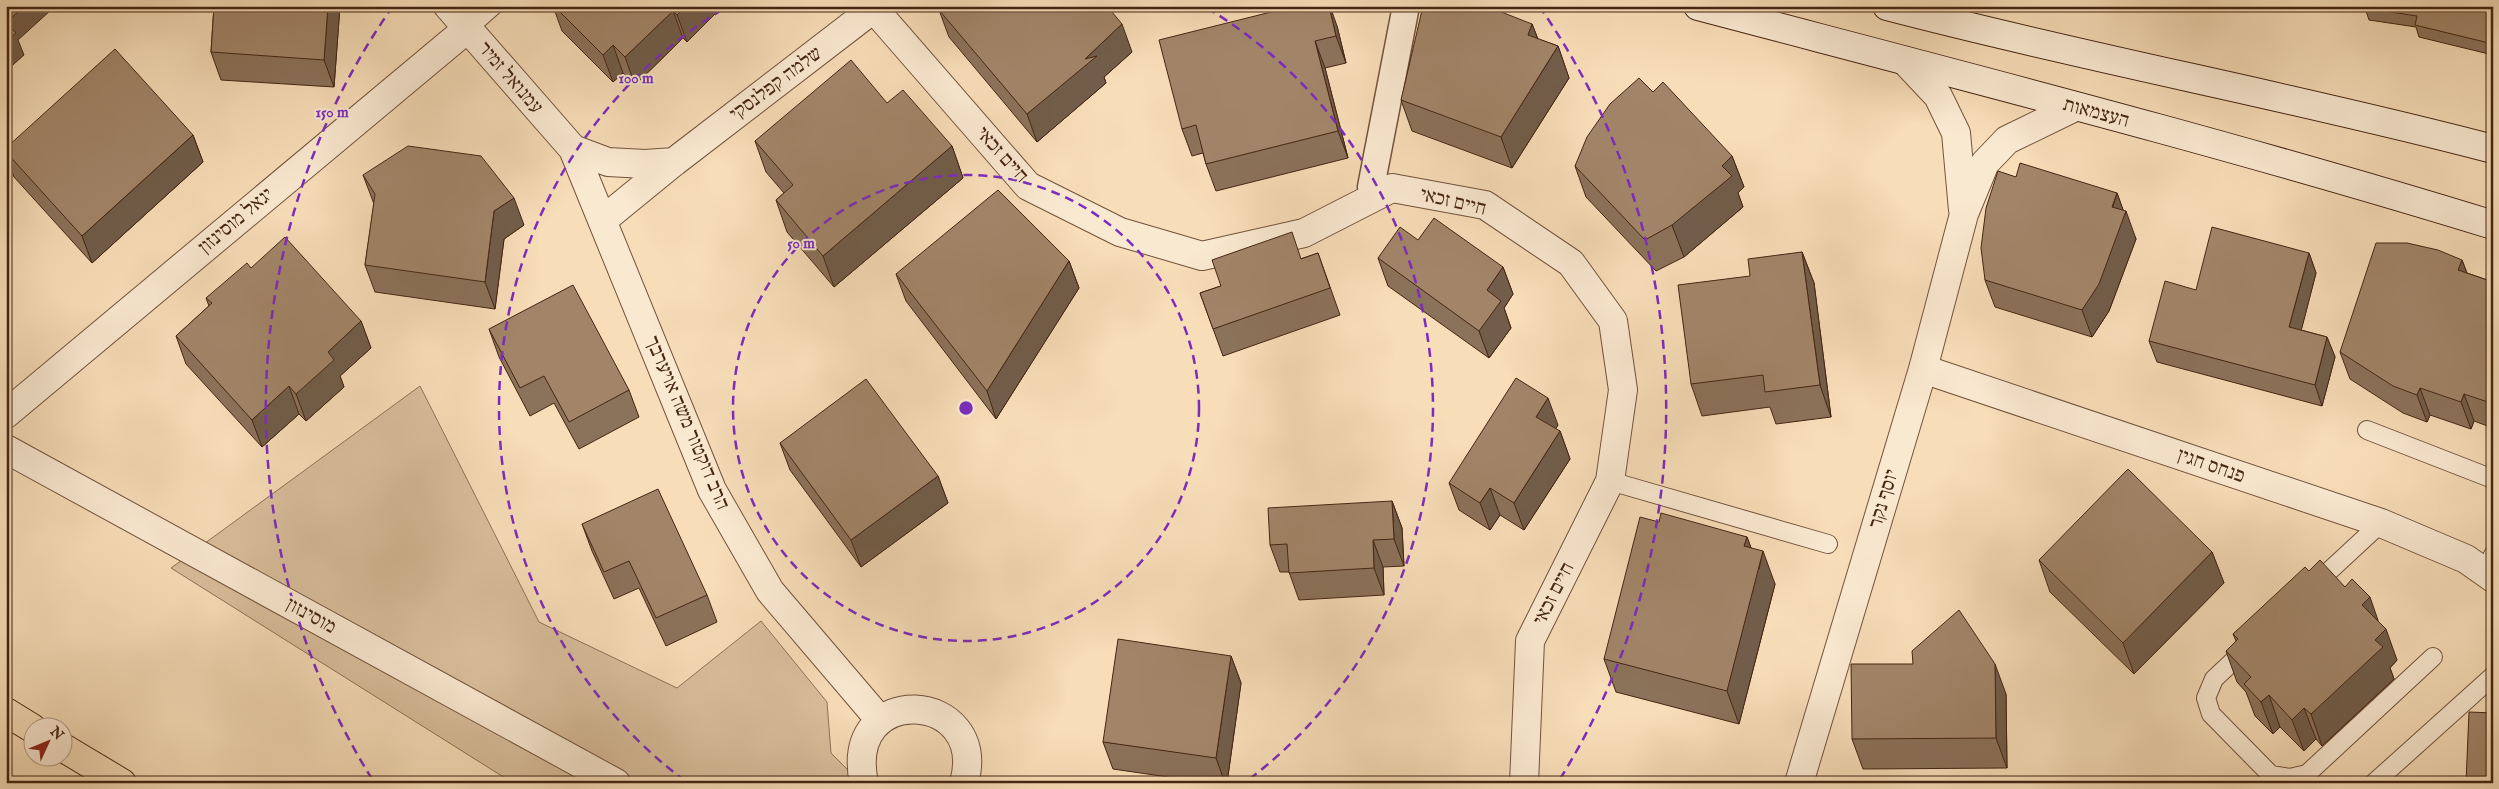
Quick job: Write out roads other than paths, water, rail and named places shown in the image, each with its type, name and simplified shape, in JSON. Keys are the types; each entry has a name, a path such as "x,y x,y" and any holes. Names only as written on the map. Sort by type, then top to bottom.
{"highway":[{"path":"6,712 22,722"},
{"path":"6,729 22,738"},
{"path":"72,753 122,783"},
{"path":"72,764 106,783"}],"street":[{"name":"עמנואל זמיר","path":"448,6 573,149"},
{"path":"1371,188 1406,6"},
{"name":"העצמאות","path":"1698,6 2396,195 2493,225"},
{"path":"1887,6 2009,38 2385,121 2493,149"},
{"name":"שלמה קפלנסקי","path":"603,220 674,162 875,7"},
{"name":"חיים זכאי","path":"875,7 1028,186 1120,232 1202,256 1304,233 1392,188 1486,205 1571,263 1613,322 1623,390 1610,481 1530,641 1524,783"},
{"name":"יגאל מוסינזון","path":"6,414 467,29"},
{"name":"יוסף נקר","path":"1905,61 1938,96 1956,133 1964,214"},
{"name":"יוסף נקר","path":"1800,783 1923,369 1964,214 1985,163 2008,140 2075,107"},
{"path":"573,149 608,162 645,164 674,162"},
{"name":"הרב דוקטור משה אויערבך","path":"573,149 712,490 770,591 880,720"},
{"name":"פנחס חגין","path":"1923,369 2381,523 2490,568"},
{"name":"מוסינזון","path":"6,449 616,783"},
{"path":"864,783 860,766 861,749 868,732 880,720 895,711 913,708 930,711 947,720 959,732 966,750 968,768 964,783"}],"lane":[{"path":"467,29 493,6"},
{"path":"2367,430 2493,479"},
{"path":"1610,481 1828,544"},
{"path":"2299,600 2381,523"},
{"path":"2257,639 2214,679 2206,698 2210,714 2270,775 2290,778 2307,774 2433,657"},
{"path":"2374,783 2493,676"}]}
